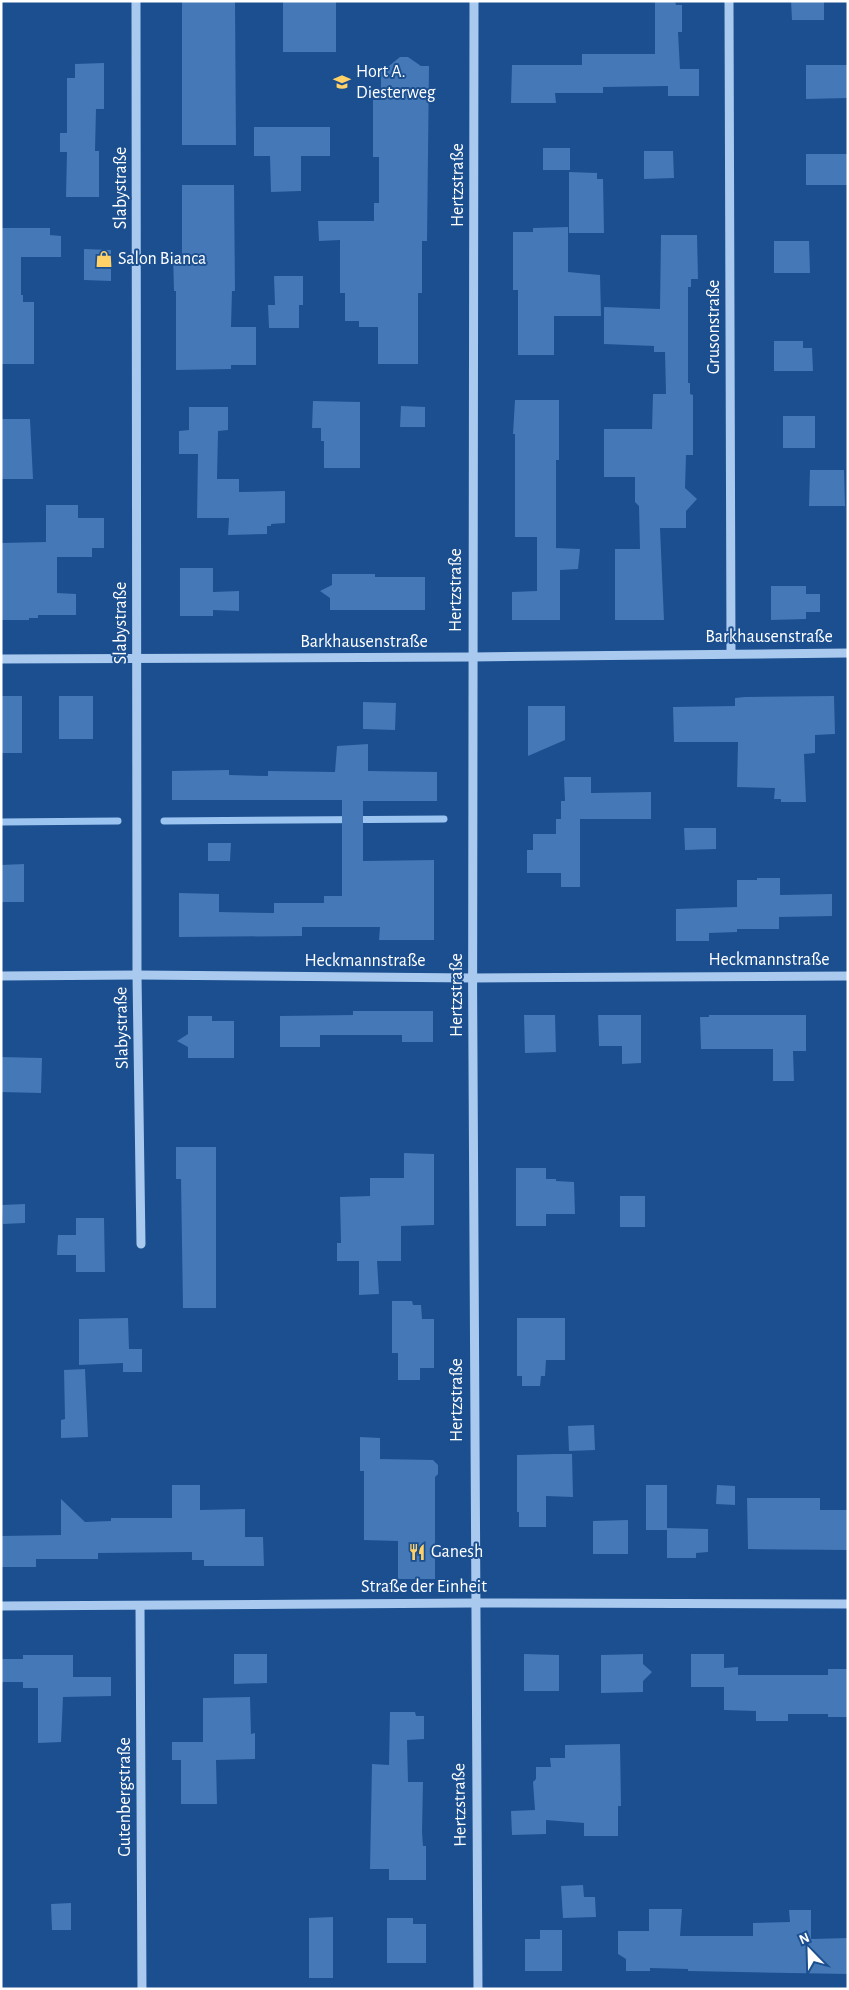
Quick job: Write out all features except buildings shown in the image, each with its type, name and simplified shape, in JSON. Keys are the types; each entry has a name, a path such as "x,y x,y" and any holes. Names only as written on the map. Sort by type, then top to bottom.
{"street":[{"name":"Slabystraße","path":"136,1 137,975 141,1244"},
{"name":"Hertzstraße","path":"474,1 472,657 474,1603 478,1989"},
{"name":"Grusonstraße","path":"729,1 731,653"},
{"name":"Barkhausenstraße","path":"1,659 472,657 731,653 848,654"},
{"name":"Heckmannstraße","path":"1,976 137,975 473,978 848,976"},
{"name":"Straße der Einheit","path":"1,1606 474,1603 848,1604"},
{"name":"Gutenbergstraße","path":"140,1606 142,1989"}],"waterway":[{"path":"164,821 444,819"},
{"path":"1,822 118,821"}],"place":[{"name":"Hort A. Diesterweg","path":"342,82"},
{"name":"Salon Bianca","path":"104,259"},
{"name":"Ganesh","path":"417,1552"}]}
